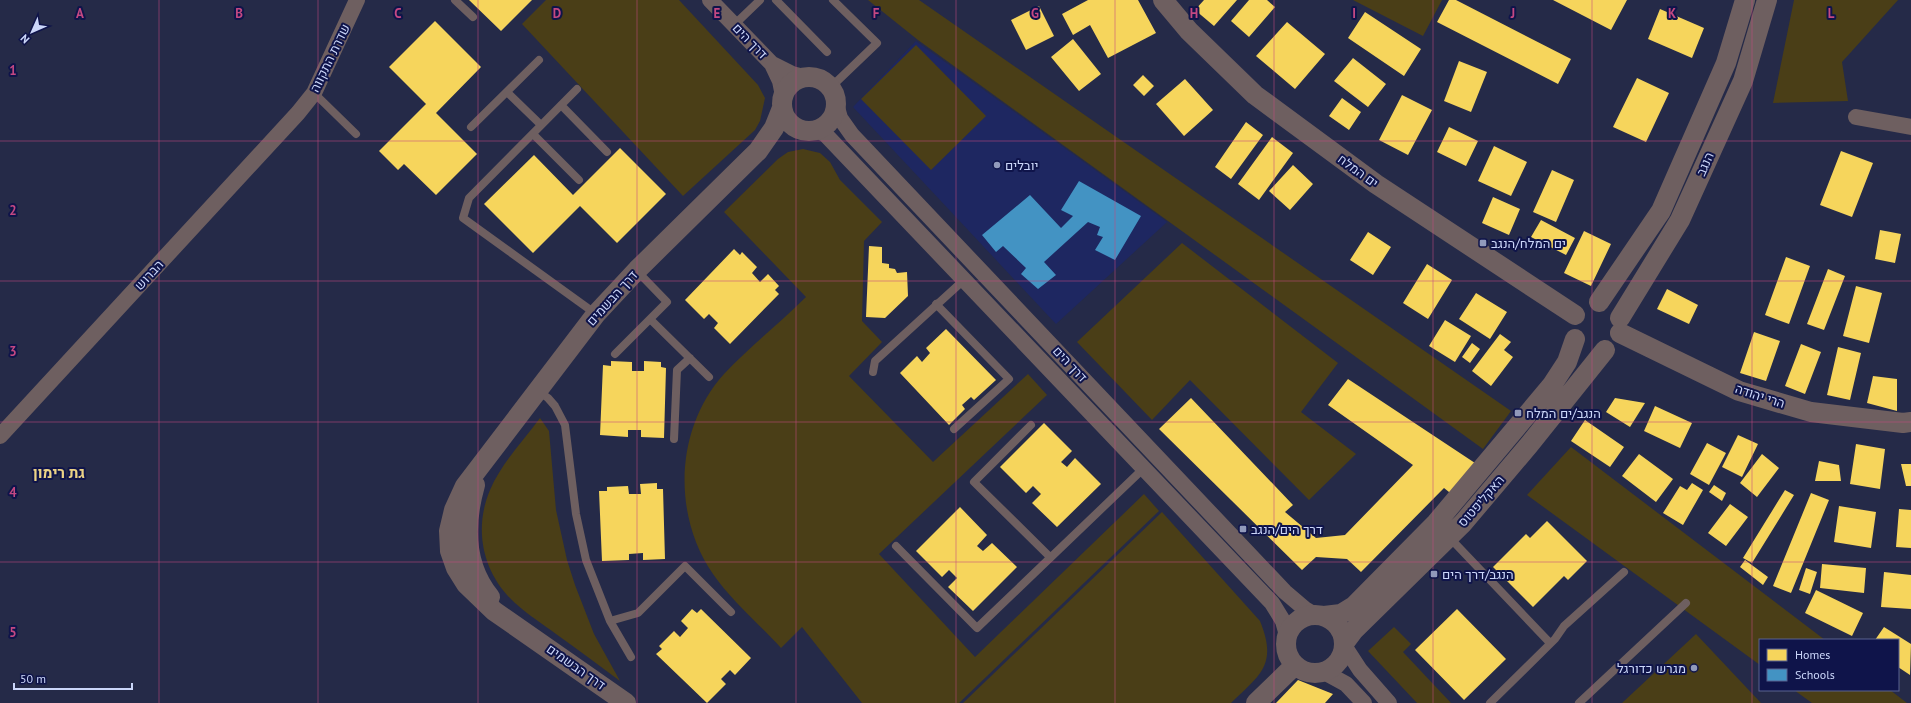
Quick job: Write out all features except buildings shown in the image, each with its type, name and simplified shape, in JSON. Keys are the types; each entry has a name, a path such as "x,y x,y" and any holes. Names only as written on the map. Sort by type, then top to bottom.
{"street":[{"name":"שדרת התקווה","path":"298,113 314,93 357,0"},
{"name":"דרך הים","path":"710,0 772,64 780,80 782,102"},
{"name":"ים המלח","path":"1163,0 1189,31 1255,95 1376,184 1575,315"},
{"name":"הנגב","path":"1599,302 1660,211 1726,63 1745,0"},
{"name":"הנגב","path":"1620,326 1680,220 1743,81 1767,0"},
{"name":"דרך הים","path":"772,64 792,74 804,77"},
{"path":"804,77 817,78 833,96 834,112 830,120 809,130 787,120 782,102 793,82 804,77"},
{"name":"דרך הים","path":"833,96 840,118 852,135 1285,592 1305,609 1320,615"},
{"name":"דרך הבשמים","path":"758,151 774,128 782,102"},
{"name":"הברוש","path":"0,436 298,113"},
{"path":"1856,117 1911,127"},
{"name":"דרך הים","path":"809,130 825,134 965,279 1272,603 1283,621 1287,635"},
{"name":"דרך הבשמים","path":"626,703 526,632 499,607 488,594 472,564 466,528 474,485 484,461 537,390 596,314 637,270 758,151 772,141 809,130"},
{"path":"1599,302 1610,306 1620,326 1617,341 1605,350 1588,350 1575,339 1572,323 1580,308 1587,304 1599,302"},
{"name":"הרי יהודה","path":"1620,326 1739,391 1811,412 1902,423 1911,422"},
{"name":"האקליפטוס","path":"1320,615 1341,614 1354,606 1436,523 1552,384 1567,362 1575,339"},
{"name":"האקליפטוס","path":"1345,644 1354,630 1449,536 1529,445 1605,350"},
{"path":"1345,644 1339,661 1333,668 1324,672 1311,673 1302,670 1295,665 1289,657 1286,648 1287,635 1291,627 1298,620 1306,616 1320,615 1336,623 1342,631 1345,644 1360,670 1389,703"},
{"path":"1256,703 1295,665"},
{"path":"1324,672 1346,684 1364,703"}],"lane":[{"path":"455,0 473,17"},
{"path":"734,25 760,0"},
{"path":"776,0 828,52"},
{"path":"833,0 877,44 833,96"},
{"path":"471,127 539,60"},
{"path":"577,89 469,198 464,218 596,314"},
{"path":"507,92 541,125"},
{"path":"314,93 356,134"},
{"path":"561,105 607,152"},
{"path":"533,134 579,180"},
{"path":"614,354 667,302 637,270"},
{"path":"873,372 875,361 965,279"},
{"path":"936,304 1009,379 954,430"},
{"path":"650,319 709,377"},
{"path":"674,439 677,370 690,358"},
{"path":"537,390 548,398 555,406 565,425 572,490 580,538 593,582 610,621 631,657"},
{"path":"1031,424 974,482 1050,557"},
{"path":"896,546 977,628 1144,468"},
{"path":"1449,536 1550,643"},
{"path":"610,621 638,613 685,566 731,612"},
{"path":"1490,703 1550,643 1564,626 1624,572"},
{"path":"1579,703 1686,603"}],"shaded area":[{"path":"546,0 679,0 758,85 765,98 760,121 755,130 683,196 522,24"},
{"path":"868,0 919,0 1511,411 1483,449 918,40"},
{"path":"1353,0 1442,0 1423,36"},
{"path":"1794,0 1898,0 1842,62 1848,101 1773,103"},
{"name":"יובלים","path":"916,41 1167,222 1056,324 853,107"},
{"path":"916,45 986,116 931,170 861,99"},
{"path":"803,149 820,153 830,162 840,180 882,222 864,241 862,321 882,342 849,376 933,462 1028,374 1047,395 879,554 975,657 1144,494 1159,511 959,703 862,703 802,627 781,648 746,612 713,574 700,551 691,525 686,499 685,472 688,445 696,420 708,396 724,374 806,297 724,212 778,159 788,152"},
{"path":"1182,243 1338,363 1301,412 1356,454 1309,500 1190,380 1152,420 1077,342"},
{"path":"540,418 549,431 556,510 567,560 594,634 620,681 515,603 495,579 484,551 482,520 490,490 506,462"},
{"path":"1571,447 1824,639 1759,639 1759,664 1527,495"},
{"path":"1162,512 1260,621 1267,648 1266,659 1263,668 1250,685 1231,703 963,703"},
{"path":"1394,627 1411,644 1403,652 1451,703 1417,703 1368,651"},
{"name":"מגרש כדורגל","path":"1696,634 1761,703 1622,703"},
{"path":"1795,691 1891,691 1907,703 1812,703"}],"place":[{"name":"יובלים","path":"997,165"},
{"name":"ים המלח/הנגב","path":"1483,243"},
{"name":"הנגב/ים המלח","path":"1518,413"},
{"name":"דרך הים/הנגב","path":"1243,529"},
{"name":"הנגב/דרך הים","path":"1434,574"},
{"name":"מגרש כדורגל","path":"1694,668"}],"district":[{"name":"גת רימון","path":"59,472"}]}
